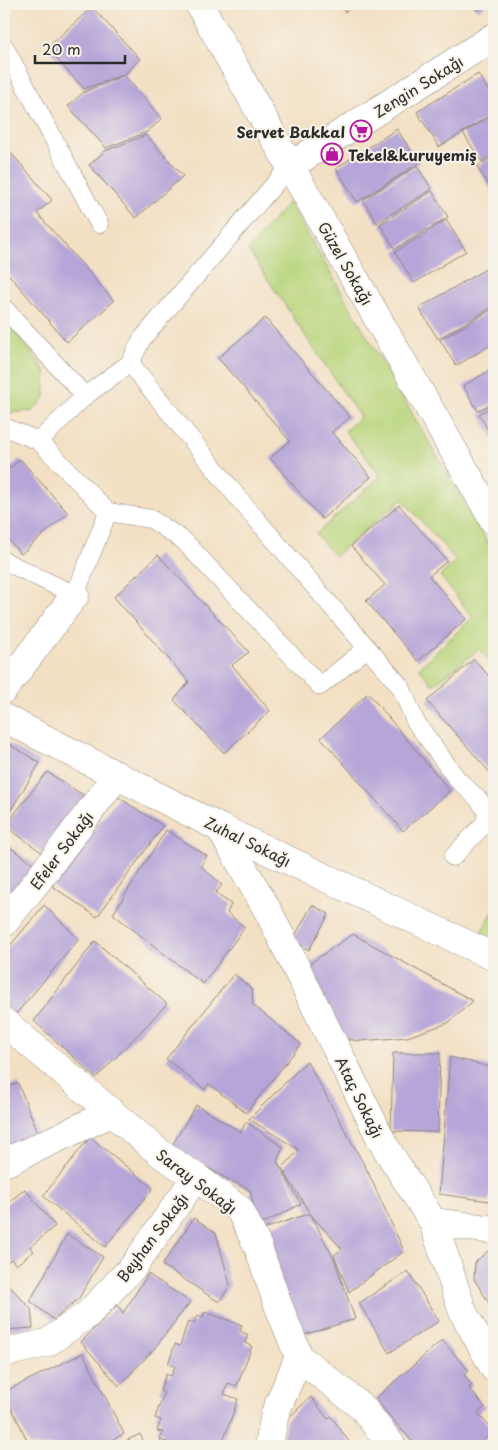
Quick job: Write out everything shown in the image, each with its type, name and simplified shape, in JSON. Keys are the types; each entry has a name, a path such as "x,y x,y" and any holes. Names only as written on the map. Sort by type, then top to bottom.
{"street":[{"name":"Güzel Sokağı","path":"200,4 290,166 494,521"},
{"name":"Zengin Sokağı","path":"290,166 494,37"},
{"path":"4,689 75,595"},
{"name":"Zuhal Sokağı","path":"4,718 220,828 494,957"},
{"name":"Efeler Sokağı","path":"4,922 39,879 117,775"},
{"name":"Ataç Sokağı","path":"220,828 268,912 384,1146 433,1222 464,1312 494,1368"},
{"name":"Saray Sokağı","path":"4,1022 161,1154 240,1210 258,1248 299,1357 363,1408 392,1446"},
{"path":"4,1164 111,1113"},
{"name":"Beyhan Sokağı","path":"4,1353 47,1343 88,1314 133,1267 196,1177"},
{"path":"433,1222 494,1230"},
{"path":"269,1446 275,1414 299,1357"}],"lane":[{"path":"4,46 99,224"},
{"path":"39,441 85,396 130,363 142,339 290,166"},
{"path":"4,308 85,396"},
{"path":"130,363 240,499 400,687 415,721 457,778 479,800 487,812 485,822 453,857"},
{"path":"4,427 39,441 108,512 151,519 184,541 320,686 367,648"},
{"path":"4,562 75,595 108,512"}],"green space":[{"path":"289,202 494,554 494,666 479,649 433,685 419,668 473,617 440,576 456,560 402,499 335,556 316,534 381,476 345,431 360,417 248,250"},
{"path":"4,321 16,333 45,370 45,397 33,411 4,412"},
{"path":"494,910 494,940 481,932"}],"building":[{"path":"337,4 355,4 345,12"},
{"path":"471,4 487,4 478,11"},
{"path":"92,7 140,59 125,74 84,89 47,48"},
{"path":"478,74 494,100 494,113 439,147 417,112"},
{"path":"124,75 162,119 147,132 106,148 68,106 84,92"},
{"path":"494,114 494,153 482,162 463,133"},
{"path":"397,129 419,163 357,202 336,168"},
{"path":"146,135 183,176 136,218 89,165 105,151"},
{"path":"4,145 52,200 37,213 114,301 67,342 4,269"},
{"path":"494,156 494,194 477,167"},
{"path":"417,166 432,189 377,223 363,200"},
{"path":"432,191 448,217 395,249 380,224"},
{"path":"446,220 466,251 414,283 395,252"},
{"path":"489,267 494,276 494,306 438,339 419,308"},
{"path":"494,308 494,343 456,366 440,340"},
{"path":"265,318 350,417 332,432 371,477 322,519 270,458 290,441 218,358"},
{"path":"494,368 494,402 478,411 463,386"},
{"path":"494,405 494,440 479,414"},
{"path":"20,459 68,513 21,554 4,535 4,473"},
{"path":"399,505 447,561 429,576 466,619 418,661 366,601 385,585 351,546"},
{"path":"158,555 249,652 232,665 270,711 224,753 174,700 189,682 114,597"},
{"path":"474,659 494,682 494,777 427,701"},
{"path":"368,693 450,791 403,831 321,738"},
{"path":"4,741 40,763 4,821"},
{"path":"47,772 88,798 47,856 5,826"},
{"path":"118,797 163,826 97,917 52,886"},
{"path":"166,830 207,856 201,866 222,885 215,893 231,904 227,913 245,927 203,984 113,914"},
{"path":"4,843 37,866 4,903"},
{"path":"44,905 79,939 11,1020 4,1012 4,953"},
{"path":"312,905 329,914 309,950 292,941"},
{"path":"353,934 473,1001 448,1023 407,1037 360,1041 338,1038 309,964"},
{"path":"95,941 167,1004 96,1078 34,1021"},
{"path":"234,974 252,989 253,1005 301,1044 246,1113 209,1084 205,1090 166,1059"},
{"path":"393,1053 440,1053 438,1132 391,1131"},
{"path":"450,1057 494,1068 494,1173 489,1201 439,1194"},
{"path":"307,1061 367,1170 404,1251 349,1292 334,1255 342,1249 311,1215 282,1168 299,1150 249,1119"},
{"path":"18,1083 40,1138 4,1152 4,1088"},
{"path":"196,1105 241,1132 246,1122 283,1147 277,1161 301,1204 258,1226 250,1190 171,1147"},
{"path":"90,1137 153,1188 105,1247 43,1196"},
{"path":"25,1189 55,1226 30,1247 34,1251 16,1265 11,1259 4,1265 4,1206"},
{"path":"310,1213 334,1259 355,1319 297,1337 264,1229"},
{"path":"194,1218 216,1233 230,1285 219,1302 162,1265"},
{"path":"67,1234 103,1257 79,1298 54,1320 30,1301"},
{"path":"488,1251 494,1251 494,1311 474,1279 475,1262"},
{"path":"408,1271 439,1321 389,1353 359,1303"},
{"path":"148,1274 190,1302 154,1349 119,1386 81,1342 117,1305 123,1313"},
{"path":"4,1280 31,1309 33,1328 4,1330"},
{"path":"205,1312 242,1325 240,1331 248,1335 245,1343 252,1346 237,1386 228,1383 224,1394 238,1399 222,1444 215,1442 214,1446 178,1446 160,1440 163,1432 157,1431 161,1420 155,1418 164,1393 160,1391 166,1374 171,1376 175,1366 168,1364 175,1344 180,1346 188,1321 194,1323 197,1315 203,1317"},
{"path":"442,1340 469,1371 464,1375 472,1385 469,1388 485,1407 478,1413 494,1432 477,1446 416,1446 375,1399"},
{"path":"83,1353 124,1434 99,1446 30,1446 4,1392"},
{"path":"311,1397 328,1419 331,1416 352,1446 281,1446 287,1419"},
{"path":"140,1434 146,1446 115,1446"}],"place":[{"name":"Servet Bakkal","path":"361,131"},
{"name":"Tekel&kuruyemiş","path":"332,154"}]}
